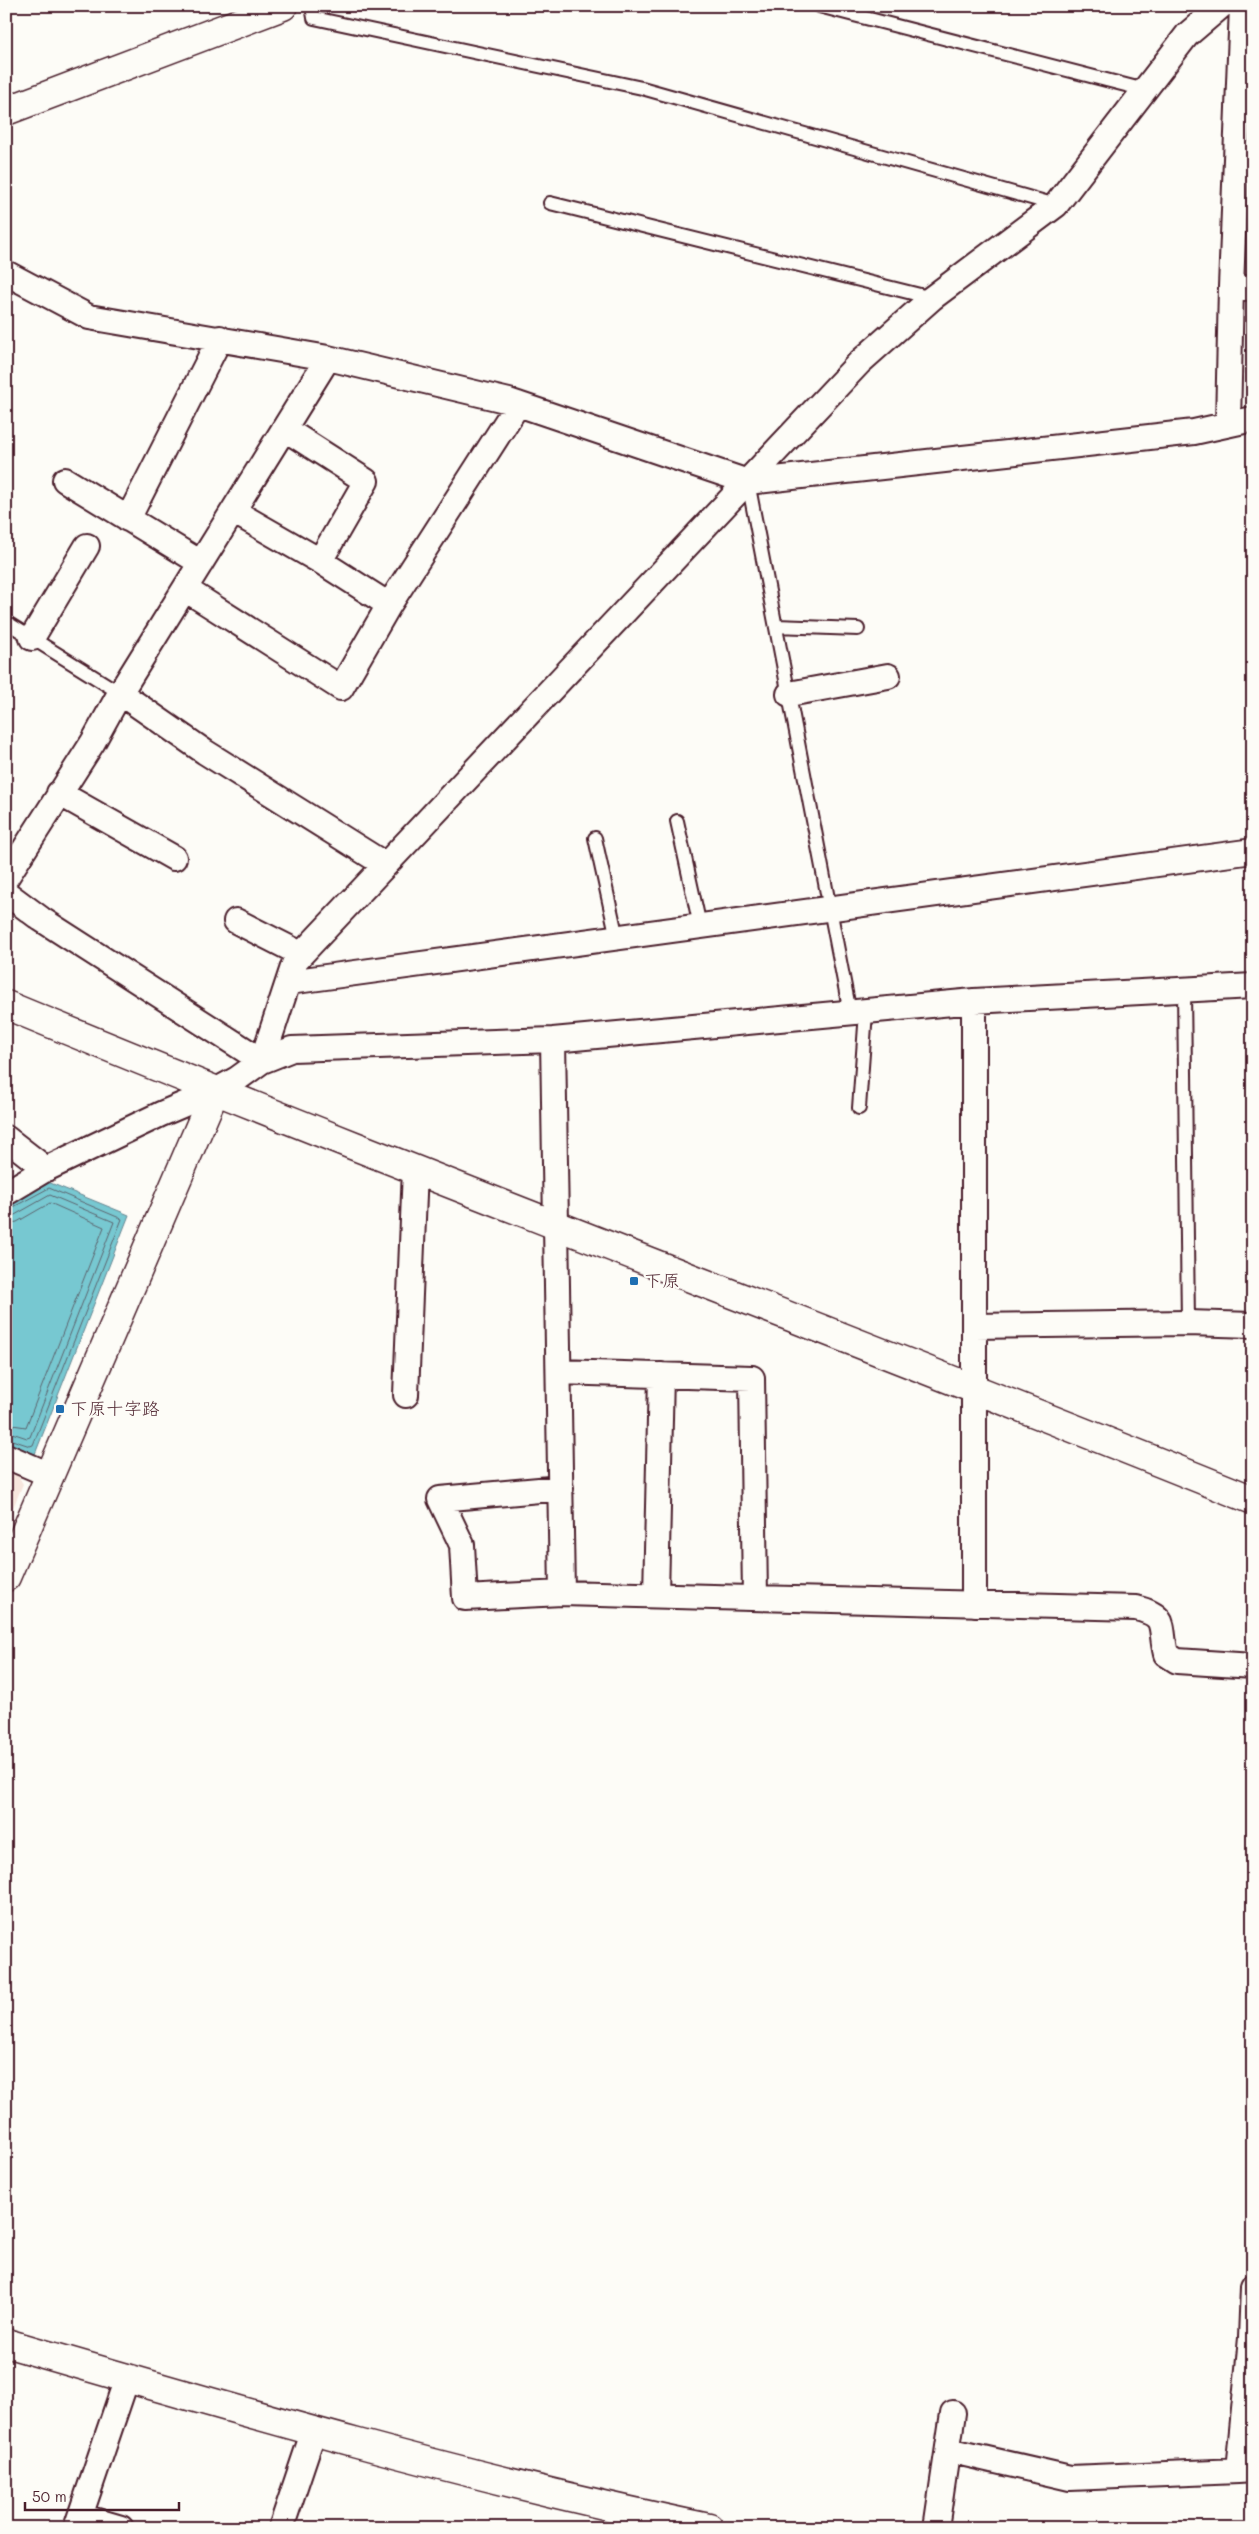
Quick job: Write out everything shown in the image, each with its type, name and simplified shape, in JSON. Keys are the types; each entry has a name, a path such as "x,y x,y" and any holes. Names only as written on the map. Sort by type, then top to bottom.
{"street":[{"path":"6,111 283,6"},
{"path":"262,1061 296,961 301,954 860,362 932,298 1056,205 1187,36 1221,6"},
{"path":"1228,424 1242,287 1246,72 1242,6"},
{"path":"6,273 89,317 328,358 518,404 748,482 1194,432 1253,419"},
{"path":"128,518 220,338"},
{"path":"6,878 93,742 120,693 328,358"},
{"path":"185,589 342,688 389,605 518,404"},
{"path":"285,429 366,481 320,561"},
{"path":"65,480 201,563"},
{"path":"233,511 320,561 389,605"},
{"path":"32,638 87,546"},
{"path":"789,694 888,676"},
{"path":"120,693 205,752 384,864"},
{"path":"59,793 174,858"},
{"path":"289,982 1253,851"},
{"path":"6,893 41,919 262,1061"},
{"path":"236,921 301,954"},
{"path":"6,1194 46,1169 160,1114 214,1092 237,1079 262,1061 292,1049 553,1040 974,1001 1253,986"},
{"path":"974,1001 974,1604"},
{"path":"6,1005 214,1092 975,1387 1253,1500"},
{"path":"553,1040 562,1593"},
{"path":"6,1577 214,1092"},
{"path":"6,1138 46,1169"},
{"path":"406,1394 415,1169"},
{"path":"975,1326 1188,1323 1253,1325"},
{"path":"559,1372 752,1378 755,1598"},
{"path":"656,1595 660,1375"},
{"path":"6,1456 50,1475"},
{"path":"561,1488 440,1499 462,1545 465,1598 562,1593 1136,1608 1152,1612 1161,1621 1166,1654 1177,1661 1253,1666"},
{"path":"948,2450 1070,2478 1245,2471 1253,2287"},
{"path":"6,2343 450,2467 622,2519 709,2528"},
{"path":"121,2528 78,2522 127,2378"},
{"path":"936,2528 953,2413"},
{"path":"281,2528 314,2430"}],"lane":[{"path":"312,6 314,18 642,88 1056,205"},
{"path":"819,6 1145,90"},
{"path":"550,203 932,298"},
{"path":"748,482 830,909 858,1012 859,1108"},
{"path":"6,622 120,693"},
{"path":"776,626 858,629"},
{"path":"677,821 700,926"},
{"path":"595,838 617,938"},
{"path":"1184,990 1188,1323"}],"shaded area":[{"path":"6,1468 16,1472 23,1484 6,1525"}],"water":[{"path":"48,1182 129,1215 35,1454 6,1442 6,1207"}],"place":[{"name":"下原","path":"634,1281"},
{"name":"下原十字路","path":"60,1409"}]}
